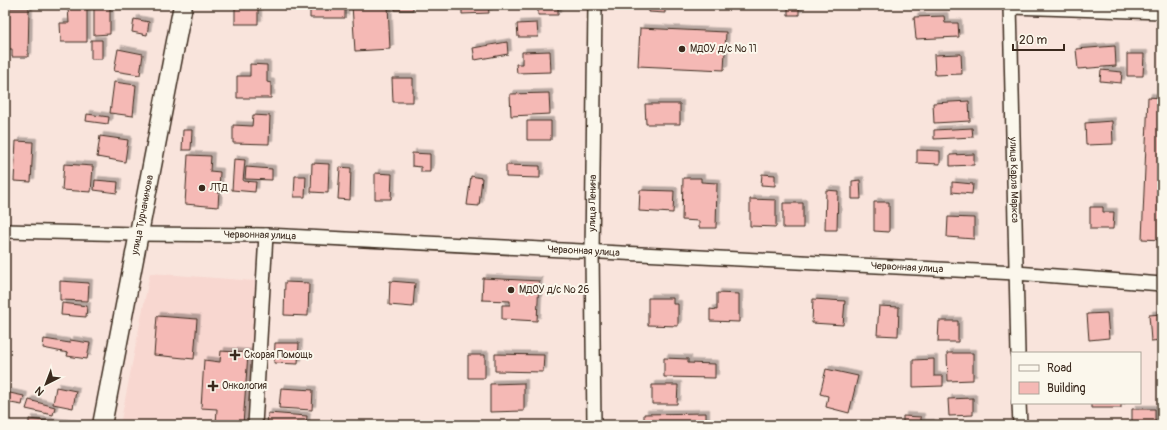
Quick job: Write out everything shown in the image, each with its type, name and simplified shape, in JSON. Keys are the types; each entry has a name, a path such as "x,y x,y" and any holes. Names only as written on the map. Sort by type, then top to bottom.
{"street":[{"name":"улица Турчанинова","path":"102,425 183,5"},
{"name":"улица Ленина","path":"594,425 592,252 595,5"},
{"name":"улица Карла Маркса","path":"1018,352 1010,6 1162,12"},
{"name":"Червонная улица","path":"5,231 266,235 1016,273 1162,284"},
{"path":"256,425 266,235"},
{"path":"1019,404 1020,425"}],"shaded area":[{"path":"150,273 255,281 250,425 120,425"}],"building":[{"path":"235,5 258,5 258,24 235,24"},
{"path":"310,5 345,5 345,18 310,18"},
{"path":"352,5 388,5 390,49 355,51"},
{"path":"395,5 413,5 413,10 395,10"},
{"path":"462,5 488,5 489,13 462,14"},
{"path":"538,5 558,5 558,15 538,15"},
{"path":"649,5 665,5 665,13 649,12"},
{"path":"788,5 799,5 799,15 788,15"},
{"path":"94,7 110,7 110,34 94,35"},
{"path":"5,8 29,8 28,57 12,57 12,49 5,49"},
{"path":"68,8 87,8 87,42 61,42 60,23 69,23"},
{"path":"944,16 945,23 958,23 959,37 916,39 914,17"},
{"path":"134,19 149,22 147,35 132,32"},
{"path":"537,23 538,37 518,37 517,24"},
{"name":"МДОУ д/с № 11","path":"640,28 726,32 724,70 638,66"},
{"path":"91,40 102,40 102,59 91,59"},
{"path":"507,42 508,54 475,60 473,48"},
{"path":"1115,46 1116,66 1078,69 1076,49"},
{"path":"118,49 143,54 140,75 114,71"},
{"path":"550,51 551,72 517,73 516,64 522,64 522,52"},
{"path":"961,54 962,74 935,75 934,55"},
{"path":"1127,54 1144,54 1143,76 1127,76"},
{"path":"250,64 267,65 267,82 271,83 271,98 237,98 237,76 250,76"},
{"path":"1101,70 1122,72 1121,83 1100,81"},
{"path":"392,78 413,78 413,102 393,102"},
{"path":"114,82 136,85 133,116 110,113"},
{"path":"549,93 550,114 511,116 510,94"},
{"path":"1148,97 1162,98 1162,240 1142,239"},
{"path":"969,101 970,121 934,123 933,103"},
{"path":"645,104 680,104 680,124 646,124"},
{"path":"87,114 109,117 108,124 86,121"},
{"path":"253,115 270,116 269,144 233,143 233,125 252,126"},
{"path":"527,121 551,121 551,140 527,140"},
{"path":"1112,121 1113,144 1086,145 1085,123"},
{"path":"972,128 973,137 934,139 934,130"},
{"path":"183,130 192,130 191,150 182,150"},
{"path":"100,136 128,140 125,162 97,157"},
{"path":"16,141 33,142 31,182 14,181"},
{"path":"917,150 940,151 940,164 917,163"},
{"path":"412,153 430,154 430,172 421,172 421,167 412,166"},
{"path":"974,154 974,165 950,166 950,155"},
{"name":"ЛТД","path":"188,155 211,156 210,171 220,172 218,207 185,204"},
{"path":"234,159 245,160 243,181 256,182 255,192 232,190"},
{"path":"312,163 329,164 328,193 311,192"},
{"path":"64,164 93,166 91,192 62,190"},
{"path":"506,165 540,166 540,178 506,177"},
{"path":"246,167 272,169 272,180 245,179"},
{"path":"340,167 351,168 350,200 338,199"},
{"path":"375,173 392,174 391,199 375,199"},
{"path":"762,174 775,175 775,186 761,185"},
{"path":"295,176 306,176 305,197 294,197"},
{"path":"471,176 482,178 479,206 467,205"},
{"path":"683,178 701,178 701,182 717,183 716,228 699,228 699,221 682,220"},
{"path":"95,180 118,182 117,193 94,190"},
{"path":"860,180 861,199 852,199 852,181"},
{"path":"952,182 973,184 972,194 952,192"},
{"path":"640,190 674,191 673,213 639,211"},
{"path":"826,190 838,191 837,230 825,230"},
{"path":"750,199 776,200 776,227 750,226"},
{"path":"874,202 889,202 889,232 874,231"},
{"path":"783,203 803,203 803,228 783,228"},
{"path":"1090,207 1103,207 1103,212 1114,212 1113,229 1090,229"},
{"path":"948,217 974,218 974,239 947,237"},
{"name":"МДОУ д/с № 26","path":"483,278 539,281 537,321 502,319 502,305 510,305 510,301 482,300"},
{"path":"60,281 89,283 88,301 60,300"},
{"path":"390,281 415,283 413,307 389,305"},
{"path":"285,282 309,283 308,316 284,315"},
{"path":"717,293 739,294 739,322 710,321 710,309 717,310"},
{"path":"648,298 673,298 673,304 678,304 678,326 648,325"},
{"path":"813,299 845,301 843,325 812,323"},
{"path":"62,303 87,306 86,317 61,315"},
{"path":"879,306 899,307 898,336 877,335"},
{"path":"1107,313 1109,338 1089,340 1087,314"},
{"path":"1162,314 1162,340 1151,341 1149,315"},
{"path":"157,316 197,319 194,359 154,355"},
{"path":"939,321 958,321 958,342 938,342"},
{"path":"44,339 70,343 70,340 90,343 87,359 67,356 68,353 43,348"},
{"path":"275,343 299,343 298,364 274,363"},
{"path":"221,351 248,353 243,425 216,424 217,409 201,408 204,360 220,362"},
{"path":"947,353 973,353 973,380 948,381"},
{"path":"495,354 544,355 543,372 495,371"},
{"path":"468,355 485,355 485,378 468,378"},
{"path":"664,358 688,359 688,363 715,364 715,378 664,377"},
{"path":"934,359 934,376 943,376 943,386 913,387 913,360"},
{"path":"826,369 858,376 849,413 826,407 828,396 820,394"},
{"path":"524,383 524,411 490,412 490,384"},
{"path":"652,385 678,385 677,404 652,404"},
{"path":"56,387 76,391 73,408 53,404"},
{"path":"281,388 313,390 312,410 279,408"},
{"path":"5,392 24,396 22,405 5,402"},
{"path":"973,398 973,415 949,416 948,399"},
{"path":"29,400 55,407 53,415 26,409"},
{"path":"1091,404 1121,404 1121,408 1091,408"},
{"path":"1132,409 1155,409 1155,425 1132,425"},
{"path":"268,413 307,416 306,425 267,425"},
{"path":"706,413 706,425 644,425 644,414"},
{"path":"903,416 921,417 921,423 931,423 931,425 903,425"},
{"path":"29,419 72,424 29,425"}],"place":[{"name":"МДОУ д/с № 11","path":"682,49"},
{"name":"ЛТД","path":"202,188"},
{"name":"МДОУ д/с № 26","path":"511,290"},
{"name":"Скорая Помощь","path":"235,355"},
{"name":"Онкология","path":"213,386"}]}
